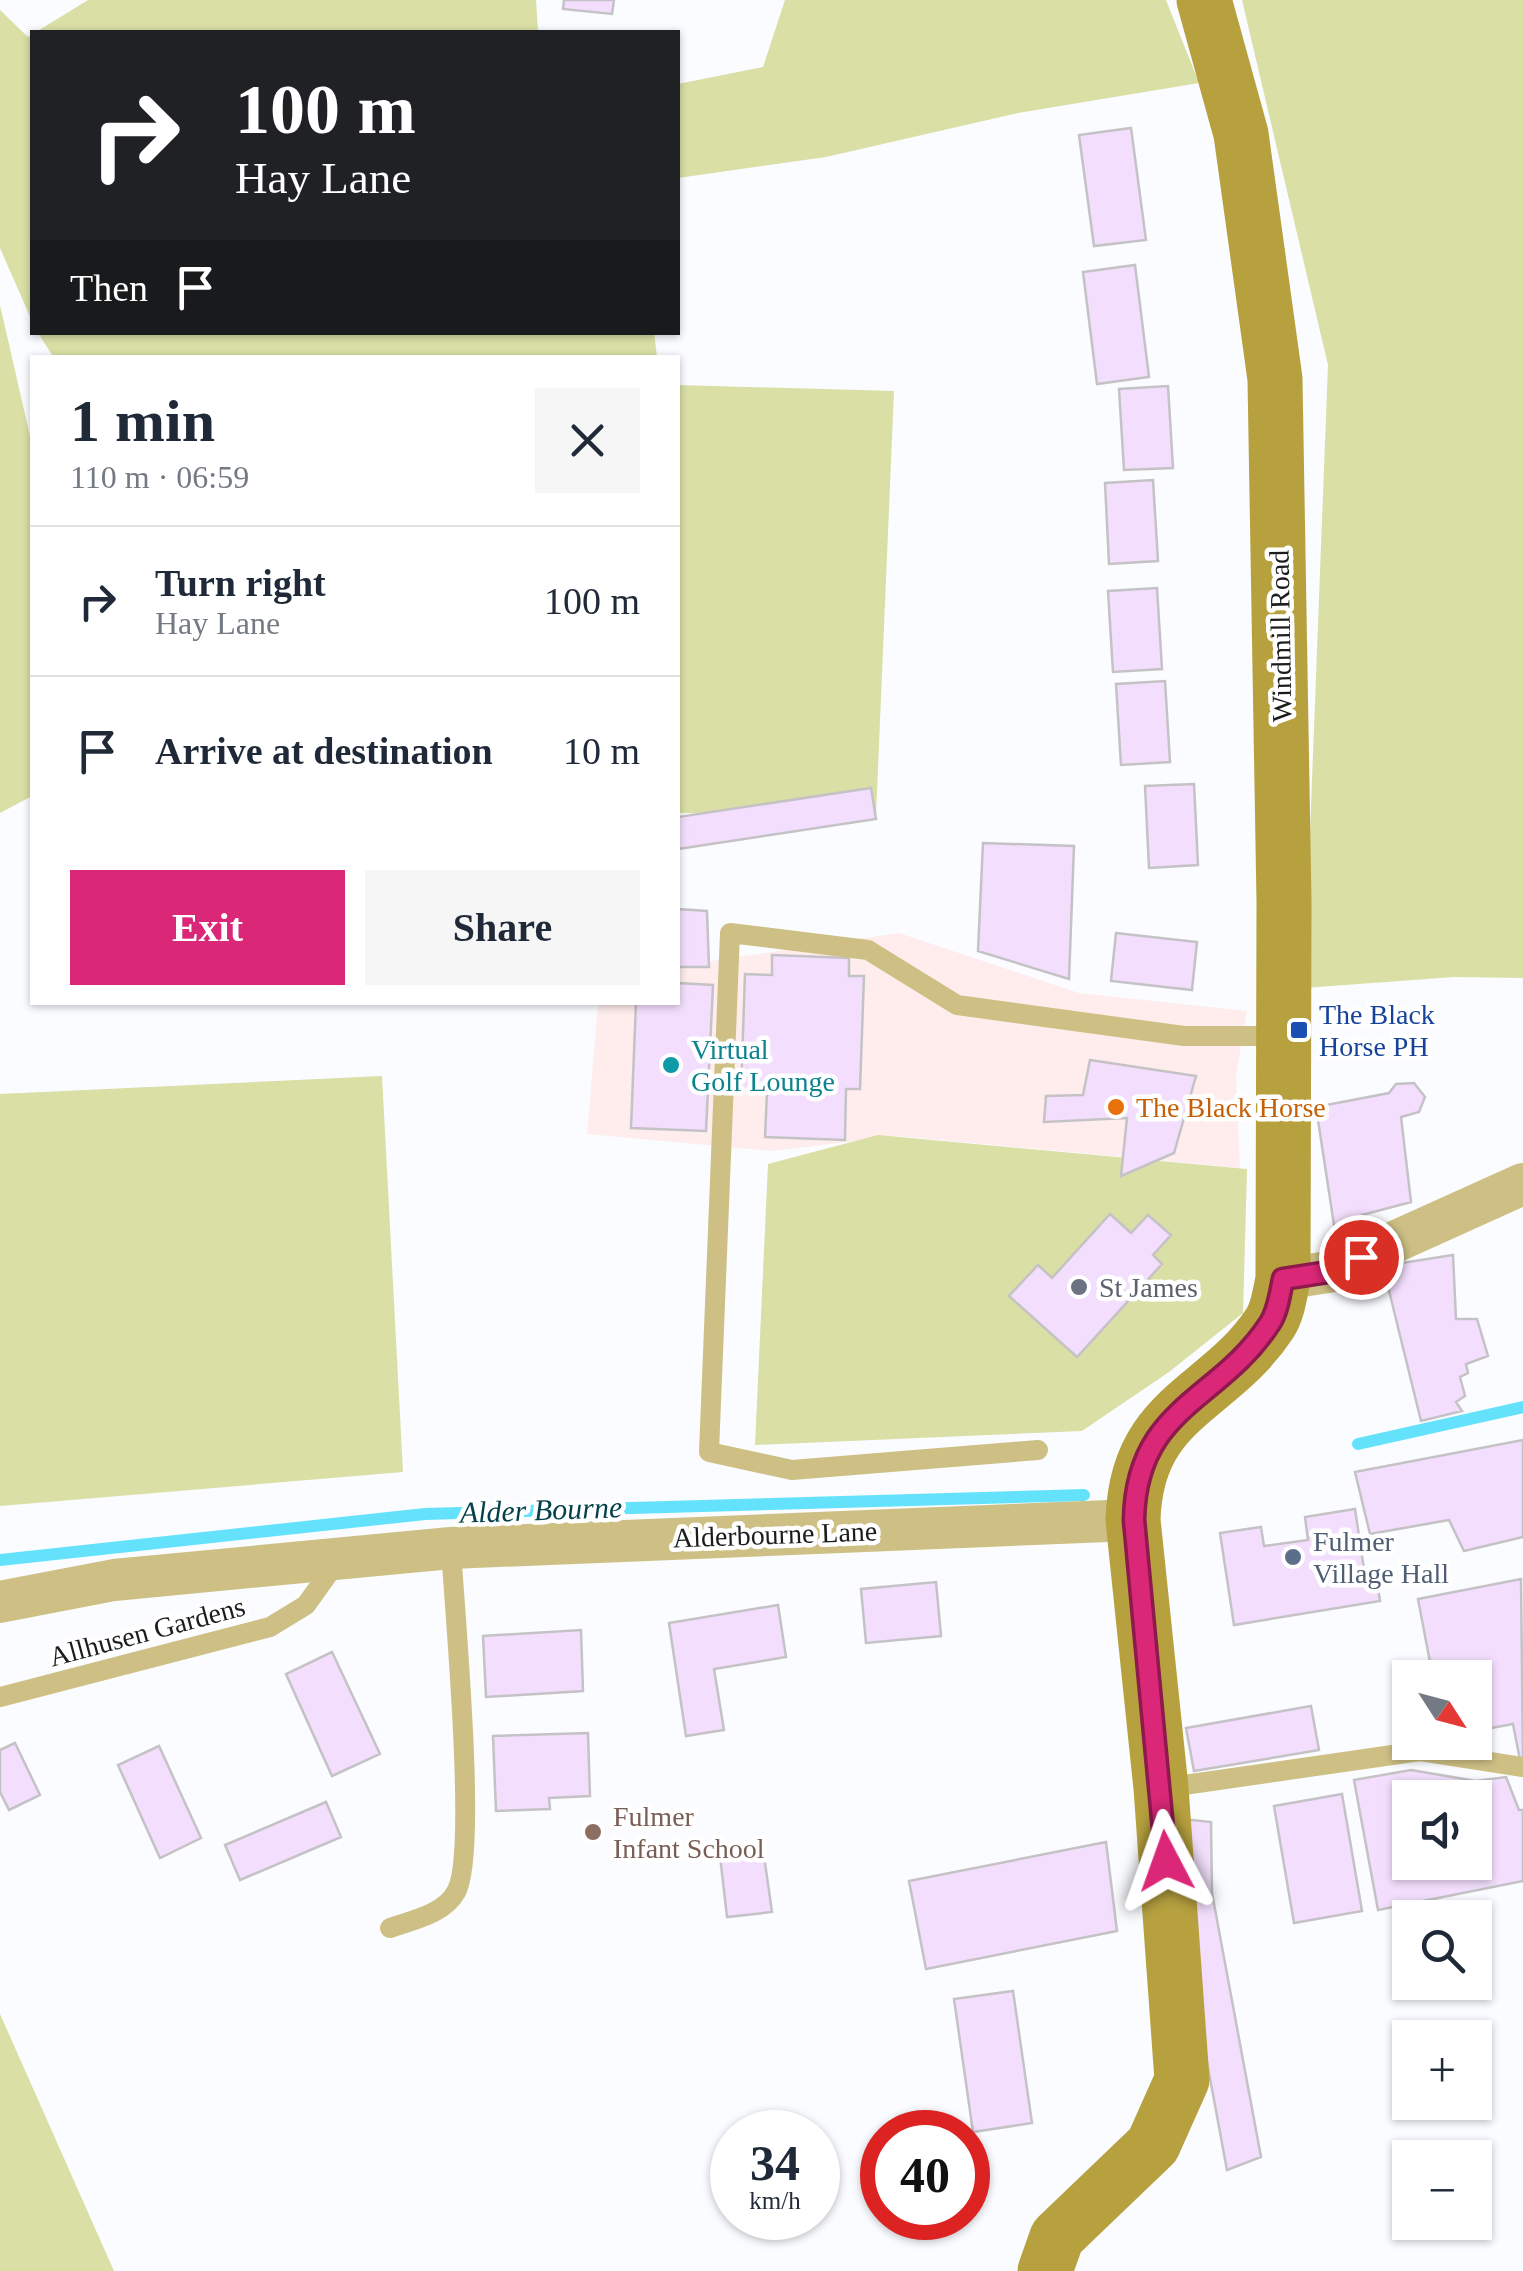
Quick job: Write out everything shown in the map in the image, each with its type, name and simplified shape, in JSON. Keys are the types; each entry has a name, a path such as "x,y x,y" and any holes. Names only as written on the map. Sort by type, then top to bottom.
{"street":[{"name":"Windmill Road","path":"1045,2271 1056,2237 1153,2145 1182,2080 1134,1484 1165,1424 1256,1342 1273,1320 1283,1279 1284,1036 1275,379 1241,134 1204,0"},
{"path":"1283,1279 1328,1272 1523,1184"},
{"name":"Alderbourne Lane","path":"0,1602 114,1580 451,1548 1134,1520"}],"lane":[{"path":"1038,1450 792,1470 710,1452 730,933 868,950 957,1005 1184,1036 1284,1036"},
{"path":"390,1928 445,1905 458,1891 463,1868 464,1805 451,1548"},
{"name":"Allhusen Gardens","path":"0,1697 270,1627 306,1605 339,1559"},
{"path":"1161,1788 1420,1751 1523,1767"}],"shaded area":[{"path":"899,933 1079,993 1247,1011 1236,1075 1240,1168 897,1136 772,1151 587,1134 598,1005 680,1005 680,966"}],"green space":[{"path":"88,0 536,0 538,30 39,30"},
{"path":"785,0 1166,0 1199,83 1018,113 826,157 680,178 680,84 763,67"},
{"path":"1242,0 1523,0 1523,978 1454,977 1304,988 1328,365"},
{"path":"0,10 30,36 30,316 0,248"},
{"path":"0,305 30,436 30,797 0,813"},
{"path":"39,335 654,335 657,355 52,355"},
{"path":"680,385 894,391 876,815 680,813"},
{"path":"382,1076 403,1472 0,1506 0,1094"},
{"path":"878,1135 1247,1169 1243,1313 1169,1372 1082,1431 755,1445 768,1164"},
{"path":"0,2014 114,2271 0,2271"}],"building":[{"path":"564,0 614,0 612,14 563,9"},
{"path":"1131,128 1146,240 1094,246 1079,135"},
{"path":"1135,265 1149,377 1097,384 1083,272"},
{"path":"1168,386 1173,468 1124,470 1119,389"},
{"path":"1153,480 1158,561 1109,564 1105,483"},
{"path":"1157,588 1162,669 1113,672 1108,591"},
{"path":"1165,681 1170,762 1121,765 1116,684"},
{"path":"1194,784 1198,865 1149,868 1145,786"},
{"path":"871,788 876,819 680,849 680,817"},
{"path":"983,843 1074,846 1069,979 978,951"},
{"path":"680,909 707,911 709,967 680,967"},
{"path":"1116,933 1197,942 1192,990 1111,981"},
{"path":"772,955 849,958 849,976 864,976 860,1089 846,1089 845,1140 765,1137 767,1092 741,1091 745,974 772,975"},
{"name":"Virtual Golf Lounge","path":"680,983 713,985 706,1131 631,1128 636,1005 680,1005"},
{"name":"The Black Horse","path":"1090,1060 1196,1076 1174,1153 1121,1176 1127,1118 1044,1122 1046,1096 1083,1095"},
{"path":"1414,1083 1425,1097 1419,1112 1401,1117 1411,1202 1362,1215 1361,1226 1336,1238 1316,1107 1389,1093 1396,1084"},
{"name":"St James","path":"1110,1214 1131,1233 1148,1215 1171,1235 1153,1255 1162,1264 1077,1357 1009,1296 1038,1265 1052,1278"},
{"path":"1453,1255 1456,1319 1477,1319 1488,1356 1466,1364 1468,1373 1460,1377 1465,1396 1456,1402 1462,1411 1421,1421 1383,1266"},
{"path":"1523,1440 1523,1537 1464,1551 1449,1520 1370,1534 1355,1472"},
{"name":"Fulmer Village Hall","path":"1355,1509 1364,1569 1375,1568 1380,1601 1234,1625 1220,1533 1261,1527 1264,1546 1308,1540 1305,1517"},
{"path":"1521,1579 1523,1759 1520,1760 1513,1724 1492,1728 1492,1660 1430,1660 1418,1599"},
{"path":"936,1582 941,1636 866,1643 861,1589"},
{"path":"778,1605 786,1657 714,1669 724,1730 686,1736 669,1623"},
{"path":"581,1630 583,1691 486,1697 483,1636"},
{"path":"332,1652 380,1754 332,1776 286,1674"},
{"path":"1311,1706 1319,1750 1194,1771 1186,1728"},
{"path":"588,1733 590,1796 549,1798 550,1809 496,1811 493,1736"},
{"path":"15,1743 40,1795 9,1810 0,1792 0,1750"},
{"path":"159,1746 201,1838 160,1858 118,1765"},
{"path":"1411,1770 1470,1780 1392,1780 1392,1880 1492,1880 1492,1780 1484,1780 1506,1777 1519,1810 1523,1810 1523,1881 1428,1900 1392,1900 1392,1907 1378,1910 1354,1780"},
{"path":"1342,1794 1362,1911 1294,1923 1274,1806"},
{"path":"326,1802 341,1837 240,1880 225,1845"},
{"path":"1174,1818 1211,1822 1212,1893 1261,2157 1227,2170 1187,1954"},
{"path":"762,1842 772,1912 727,1917 719,1847"},
{"path":"1106,1842 1117,1931 926,1969 909,1881"},
{"path":"1013,1991 1032,2123 990,2129 990,2110 970,2110 954,1999"}],"waterway":[{"name":"Alder Bourne","path":"1358,1444 1523,1407"},
{"name":"Alder Bourne","path":"0,1560 425,1514 1084,1495"}],"place":[{"name":"The Black Horse PH","path":"1299,1030"},
{"name":"Virtual Golf Lounge","path":"671,1065"},
{"name":"The Black Horse","path":"1116,1107"},
{"name":"St James","path":"1079,1287"},
{"name":"Fulmer Village Hall","path":"1293,1557"},
{"name":"Fulmer Infant School","path":"593,1832"}],"route":[{"path":"1166,1861 1134,1520 1134,1484 1165,1424 1256,1342 1273,1320 1283,1279 1328,1272 1361,1257"}]}
